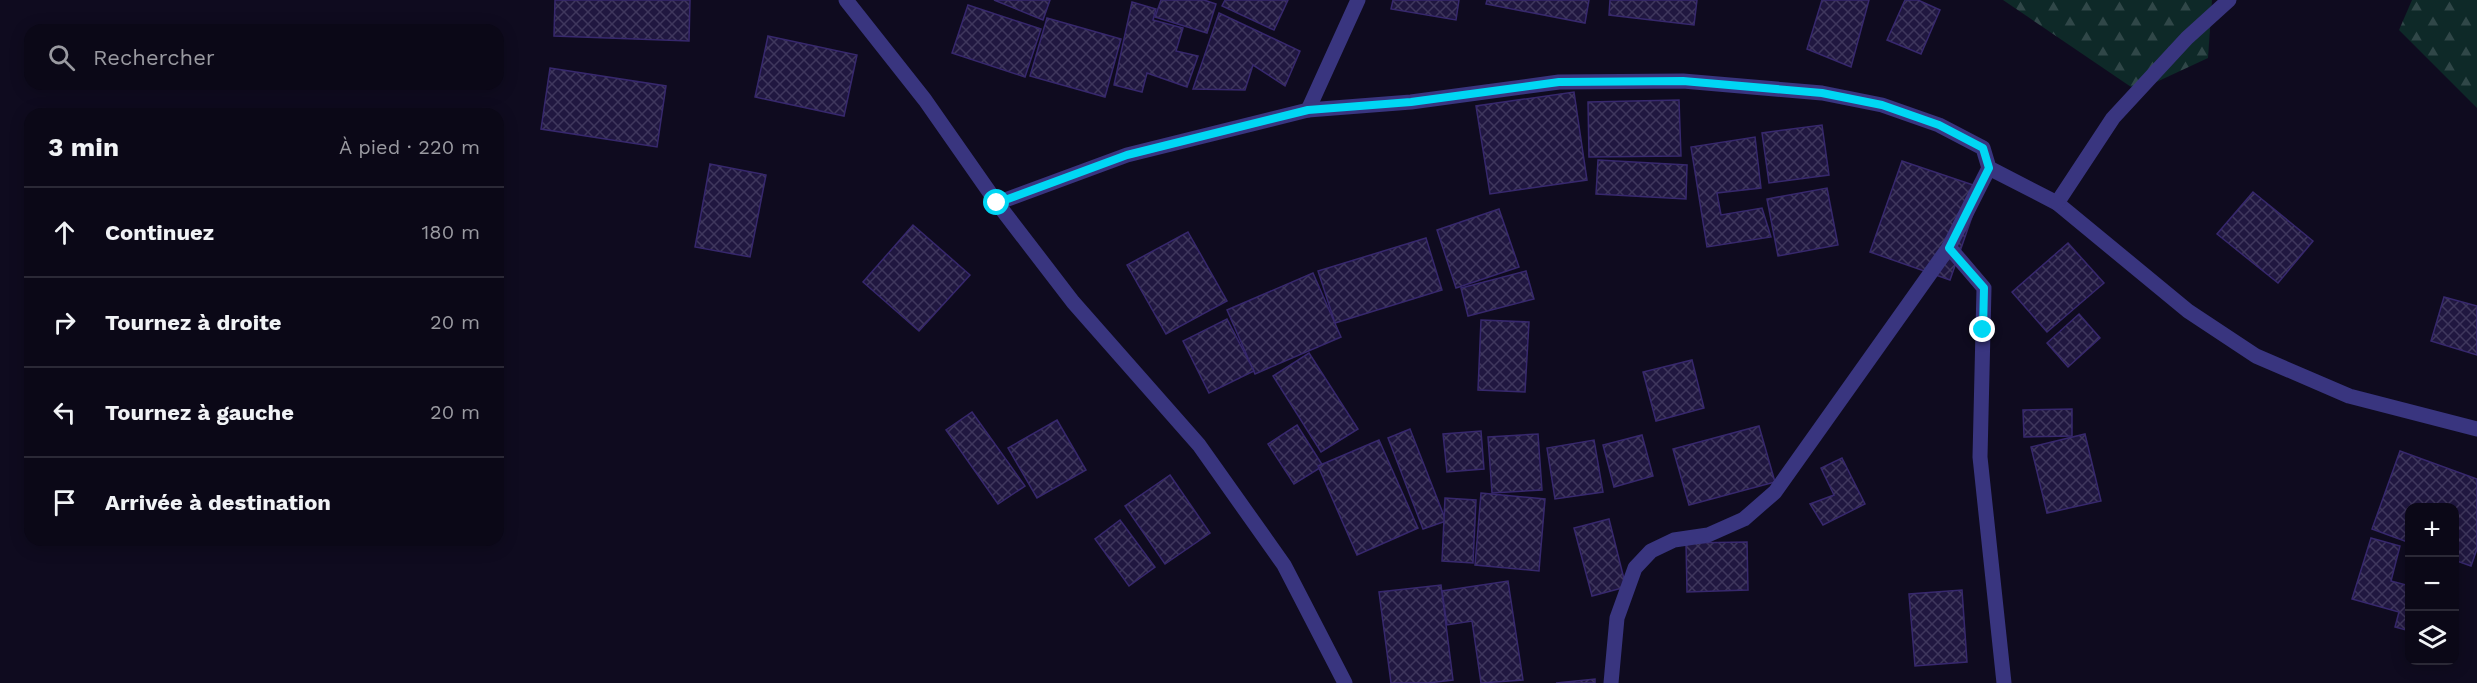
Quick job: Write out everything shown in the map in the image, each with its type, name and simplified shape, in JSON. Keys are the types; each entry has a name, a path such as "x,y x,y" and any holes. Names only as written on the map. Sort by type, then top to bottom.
{"street":[{"path":"846,0 925,100 997,203 1073,302 1199,445 1284,565 1345,683"},
{"path":"1308,110 1358,0"},
{"path":"2057,203 2113,118 2187,38 2229,0"},
{"path":"997,203 1127,155 1308,110 1411,102 1559,82 1683,81 1822,93 1882,105 1939,125 1983,148 1989,168 1949,248 1775,492 1744,519 1707,535 1674,540 1651,551 1635,568 1617,618 1611,683"},
{"path":"1989,168 2057,203 2188,311 2256,356 2349,396 2477,429"},
{"path":"1949,248 1984,288 1980,457 2004,683"}],"green space":[{"path":"2003,0 2212,0 2208,58 2137,91"},
{"path":"2412,0 2477,0 2477,108 2399,30"}],"building":[{"path":"555,0 690,0 689,41 554,36"},
{"path":"994,0 1050,0 1043,20"},
{"path":"1161,0 1204,0 1216,4 1207,33 1155,17"},
{"path":"1225,0 1288,0 1274,30 1222,6"},
{"path":"1393,0 1459,0 1456,20 1391,9"},
{"path":"1487,0 1589,0 1585,23 1486,4"},
{"path":"1610,0 1697,0 1694,25 1609,15"},
{"path":"1822,0 1869,0 1851,67 1807,49"},
{"path":"1905,0 1918,0 1940,10 1921,54 1887,40"},
{"path":"1132,2 1156,9 1153,20 1183,28 1176,51 1198,56 1187,87 1147,73 1142,92 1114,85"},
{"path":"968,5 1041,29 1025,77 952,53"},
{"path":"1219,13 1300,51 1285,86 1253,65 1245,90 1193,89"},
{"path":"1047,18 1121,39 1105,97 1030,76"},
{"path":"768,36 857,55 844,116 755,97"},
{"path":"550,68 666,86 657,147 541,129"},
{"path":"1574,92 1587,180 1490,194 1476,106"},
{"path":"1679,100 1681,156 1589,157 1588,102"},
{"path":"1822,125 1829,175 1769,183 1762,133"},
{"path":"1755,137 1761,188 1717,193 1721,215 1762,208 1771,237 1707,247 1691,147"},
{"path":"1598,160 1687,165 1686,199 1596,194"},
{"path":"1902,161 1982,188 1950,280 1870,252"},
{"path":"710,164 766,175 750,257 695,247"},
{"path":"1827,188 1838,245 1778,256 1767,199"},
{"path":"2253,192 2313,241 2278,283 2217,234"},
{"path":"1499,209 1519,267 1456,288 1437,230"},
{"path":"913,225 970,275 919,331 863,282"},
{"path":"1188,232 1227,301 1166,334 1127,265"},
{"path":"1426,238 1442,290 1335,323 1318,271"},
{"path":"2068,243 2104,283 2047,332 2012,292"},
{"path":"1526,271 1534,299 1468,316 1461,288"},
{"path":"1313,273 1341,337 1255,374 1227,310"},
{"path":"2444,297 2477,306 2477,355 2431,341"},
{"path":"2079,314 2100,338 2068,367 2047,343"},
{"path":"1227,319 1254,371 1209,393 1183,341"},
{"path":"1481,320 1529,322 1525,392 1478,390"},
{"path":"1309,353 1358,429 1321,452 1273,376"},
{"path":"1692,360 1704,408 1656,421 1643,372"},
{"path":"2072,409 2072,436 2024,437 2023,410"},
{"path":"972,412 1025,486 998,504 946,430"},
{"path":"1057,420 1086,470 1037,498 1008,448"},
{"path":"1297,425 1323,466 1294,484 1268,444"},
{"path":"1759,426 1775,482 1689,505 1673,449"},
{"path":"1410,429 1446,521 1423,529 1388,438"},
{"path":"1481,431 1484,469 1447,472 1443,434"},
{"path":"1538,434 1542,490 1492,493 1488,437"},
{"path":"2085,434 2101,501 2047,513 2031,447"},
{"path":"1642,435 1653,476 1614,487 1603,445"},
{"path":"1379,440 1418,528 1357,555 1318,466"},
{"path":"1594,440 1603,492 1555,499 1547,448"},
{"path":"2400,451 2477,479 2477,549 2471,566 2459,562 2459,503 2405,503 2405,541 2372,529"},
{"path":"1842,458 1865,504 1823,525 1810,504 1834,495 1821,468"},
{"path":"1170,475 1210,533 1165,564 1125,506"},
{"path":"1481,493 1545,499 1539,571 1475,565"},
{"path":"1445,498 1476,500 1473,563 1442,561"},
{"path":"1609,519 1626,587 1592,596 1574,528"},
{"path":"1120,520 1155,567 1129,586 1095,539"},
{"path":"2371,538 2400,546 2391,581 2405,585 2405,630 2395,627 2399,612 2352,599"},
{"path":"1747,542 1748,590 1687,592 1686,543"},
{"path":"1508,581 1523,680 1481,683 1472,621 1447,625 1442,591"},
{"path":"1441,585 1453,680 1391,683 1379,592"},
{"path":"1962,590 1967,662 1915,666 1909,594"},
{"path":"1595,679 1595,683 1556,683"}],"route":[{"path":"997,203 1127,155 1308,110 1411,102 1559,82 1683,81 1822,93 1882,105 1939,125 1983,148 1989,168 1949,248 1984,288 1983,330"}]}
